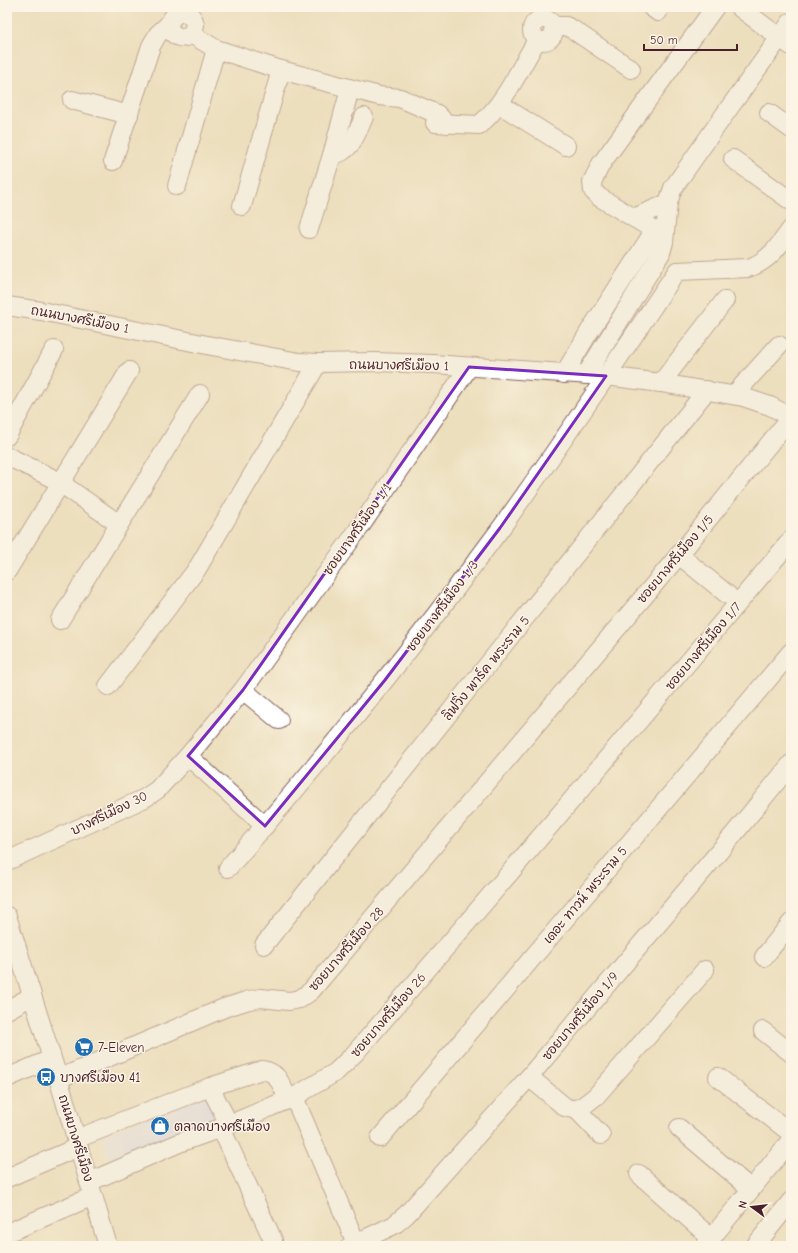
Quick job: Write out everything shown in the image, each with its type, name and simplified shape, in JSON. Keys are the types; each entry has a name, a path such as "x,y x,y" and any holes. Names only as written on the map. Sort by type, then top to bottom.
{"street":[{"path":"586,375 661,253 664,242 634,218 599,197 592,191 592,182 601,164 715,7"},
{"path":"739,7 786,42"},
{"path":"113,161 151,46 158,34 177,13 192,17 194,20 194,30 191,34 216,49 281,70 379,96 397,110 432,123 479,125 490,116 499,104 537,40 542,42 550,39 554,31 551,17"},
{"path":"551,17 572,29 632,69"},
{"path":"564,374 589,332 657,237 673,188 727,111 786,42 791,22"},
{"path":"177,186 216,49"},
{"path":"242,206 281,70"},
{"path":"309,229 332,155 350,89"},
{"path":"72,100 129,115"},
{"path":"499,104 566,146"},
{"path":"769,113 791,129"},
{"path":"332,155 346,150 351,144 364,117"},
{"path":"733,158 791,201"},
{"path":"634,218 668,203"},
{"name":"ซอยบางศรีเมือง 1/3","path":"228,868 265,826 385,680 496,535 587,406 677,271 748,268 758,265 775,251 791,229"},
{"path":"661,384 726,300"},
{"name":"ถนนบางศรีเมือง 1","path":"7,306 281,359 318,363 375,362 433,364 606,376 707,390 743,396 770,406 791,417"},
{"path":"734,395 779,344"},
{"path":"7,436 54,350"},
{"path":"108,686 197,569 318,363"},
{"name":"ซอยบางศรีเมือง 1/1","path":"243,690 360,527 469,367"},
{"path":"7,571 129,371"},
{"name":"ลิฟวิ่ง พาร์ค พระราม 5","path":"264,945 707,390"},
{"path":"60,620 200,394"},
{"name":"ซอยบางศรีเมือง 1/5","path":"557,700 679,555 791,417"},
{"path":"7,456 61,483 119,524"},
{"name":"ซอยบางศรีเมือง 1/7","path":"614,751 791,540"},
{"path":"679,555 728,595"},
{"name":"เดอะ ทาวน์ พระราม 5","path":"380,1138 791,652"},
{"path":"243,690 279,720"},
{"name":"บางศรีเมือง 30","path":"7,861 145,798 157,790 188,756 243,690"},
{"name":"ซอยบางศรีเมือง 28","path":"58,1079 224,1008 248,1000 261,998 289,1001 300,999 311,991 557,700"},
{"name":"ซอยบางศรีเมือง 26","path":"7,1233 179,1143 225,1126 291,1098 336,1072 355,1053 614,751"},
{"path":"188,756 265,826"},
{"name":"ซอยบางศรีเมือง 1/9","path":"353,1244 394,1225 406,1215 529,1077 734,834 791,764"},
{"name":"ถนนบางศรีเมือง","path":"7,916 108,1246"},
{"path":"764,957 791,923"},
{"path":"529,1077 565,1107 571,1110 577,1110 596,1096 705,970"},
{"path":"7,1010 32,996"},
{"path":"763,1031 791,1053"},
{"path":"7,1078 51,1059"},
{"path":"7,1178 77,1143 210,1087 262,1070 270,1071 275,1074 291,1098 353,1244"},
{"path":"718,1077 791,1133"},
{"path":"210,1087 273,1240"},
{"path":"577,1110 601,1135"},
{"path":"679,1128 751,1190"},
{"path":"638,1174 708,1242 791,1140"},
{"path":"755,1246 791,1201"}],"highlighted area":[{"path":"469,367 606,376 500,528 385,680 265,826 188,756 243,690"}],"shaded area":[{"name":"ตลาดบางศรีเมือง","path":"208,1092 218,1116 111,1161 101,1136"}],"place":[{"name":"7-Eleven","path":"84,1047"},
{"name":"บางศรีเมือง 41","path":"46,1077"},
{"name":"ตลาดบางศรีเมือง","path":"160,1126"}]}
